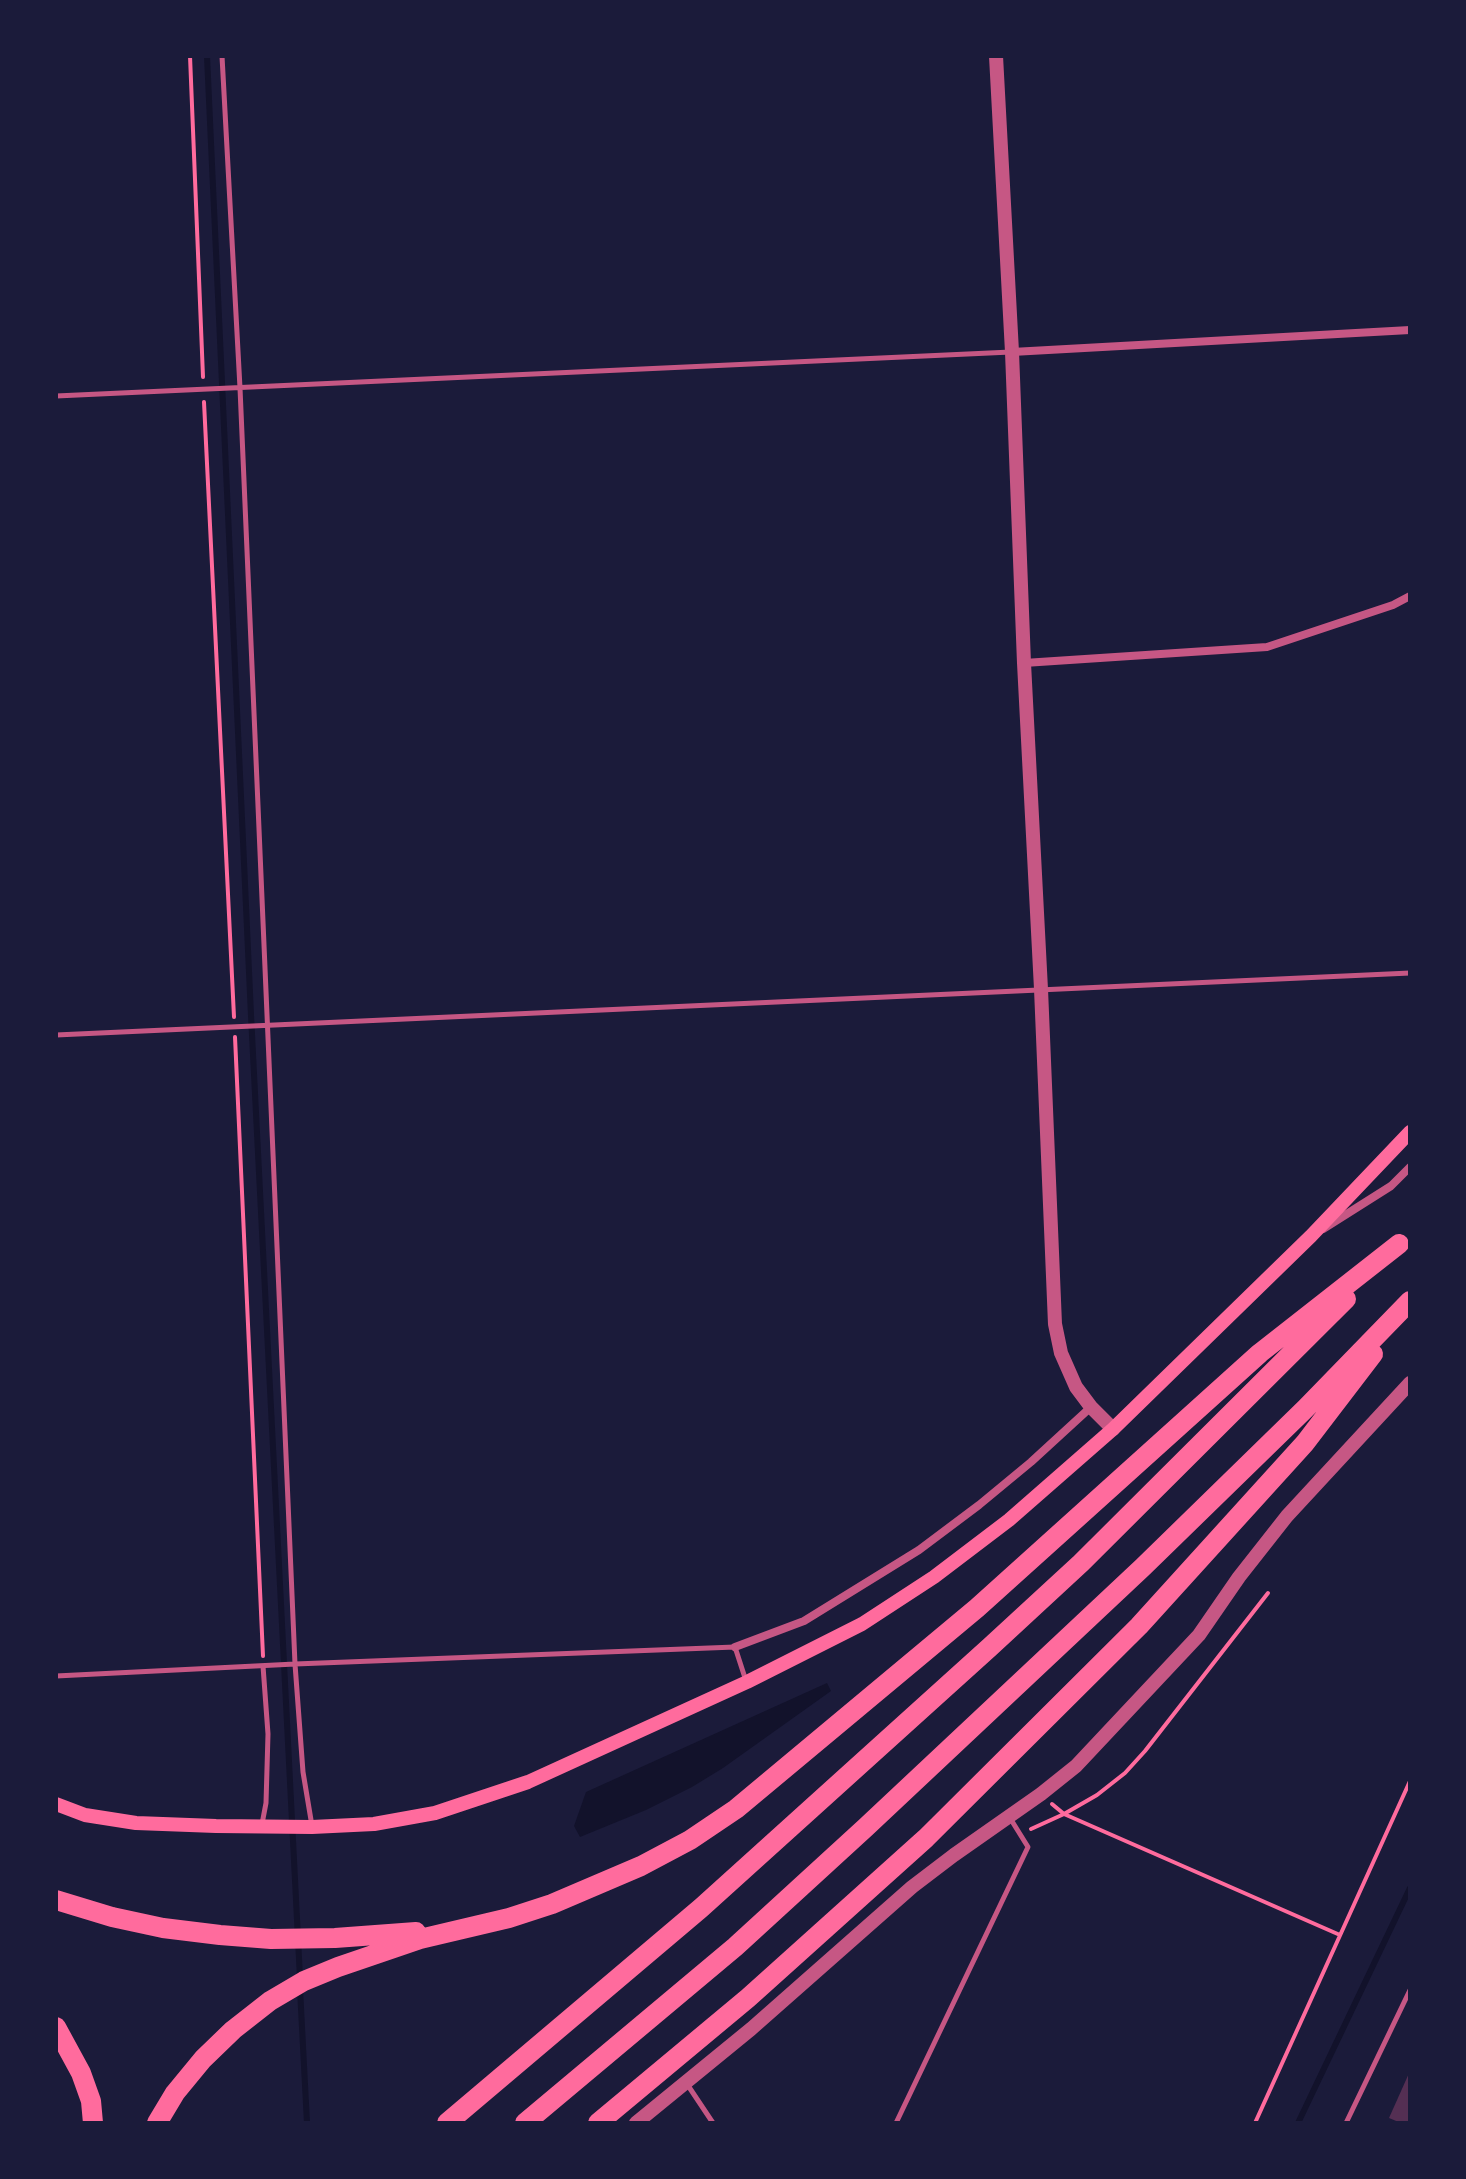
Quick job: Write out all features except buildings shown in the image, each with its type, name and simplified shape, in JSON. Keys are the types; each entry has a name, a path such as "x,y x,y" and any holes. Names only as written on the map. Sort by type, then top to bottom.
{"highway":[{"path":"157,2123 175,2093 203,2059 233,2030 270,2001 304,1981 420,1939 552,1904 641,1866 690,1840 736,1809 977,1608 1260,1353 1405,1239"},
{"path":"447,2123 701,1908 1070,1573 1270,1377 1405,1239"},
{"path":"598,2123 748,1998 926,1838 1159,1603 1305,1443 1410,1304"},
{"path":"525,2123 735,1947 865,1828 1143,1567 1410,1304"},
{"path":"56,1900 163,1928 271,1939 335,1938 472,1927"},
{"path":"56,2027 81,2073 91,2101 93,2123"},
{"path":"56,2054 72,2078 93,2123"}],"main road":[{"path":"56,1804 85,1815 136,1823 312,1827 374,1824 435,1813 528,1782 747,1682 862,1624 934,1577 1009,1520 1113,1429 1311,1236 1410,1132"}],"street":[{"path":"996,56 1055,1324 1061,1353 1076,1387 1113,1429"},
{"path":"1012,352 1410,330"},
{"path":"1024,663 1267,647 1393,605 1410,596"},
{"path":"1311,1236 1391,1186 1410,1167"},
{"path":"636,2123 687,2083 912,1887 1076,1766 1199,1635 1287,1516 1410,1383"},
{"path":"735,1647 804,1621 919,1550 1021,1471 1091,1407"}],"lane":[{"path":"222,56 295,1664 303,1772 312,1827"},
{"path":"56,396 1012,352"},
{"path":"56,1035 1410,973"},
{"path":"56,1676 735,1647 747,1682"},
{"path":"261,1826 266,1803 268,1734 263,1666"},
{"path":"896,2123 1028,1847 1009,1817"},
{"path":"1346,2123 1410,1990"},
{"path":"687,2083 713,2123"}],"path":[{"path":"190,56 263,1666"},
{"path":"1031,1829 1097,1795 1125,1773 1268,1593"},
{"path":"1255,2123 1410,1781"},
{"path":"1041,1794 1064,1814 1340,1935"}],"shaded area":[{"path":"827,1683 831,1691 723,1768 646,1810 580,1837 574,1826 586,1792"}],"waterway":[{"path":"207,56 251,1015 300,1978"},
{"path":"1298,2123 1410,1888"},
{"path":"300,1989 307,2123"}]}
